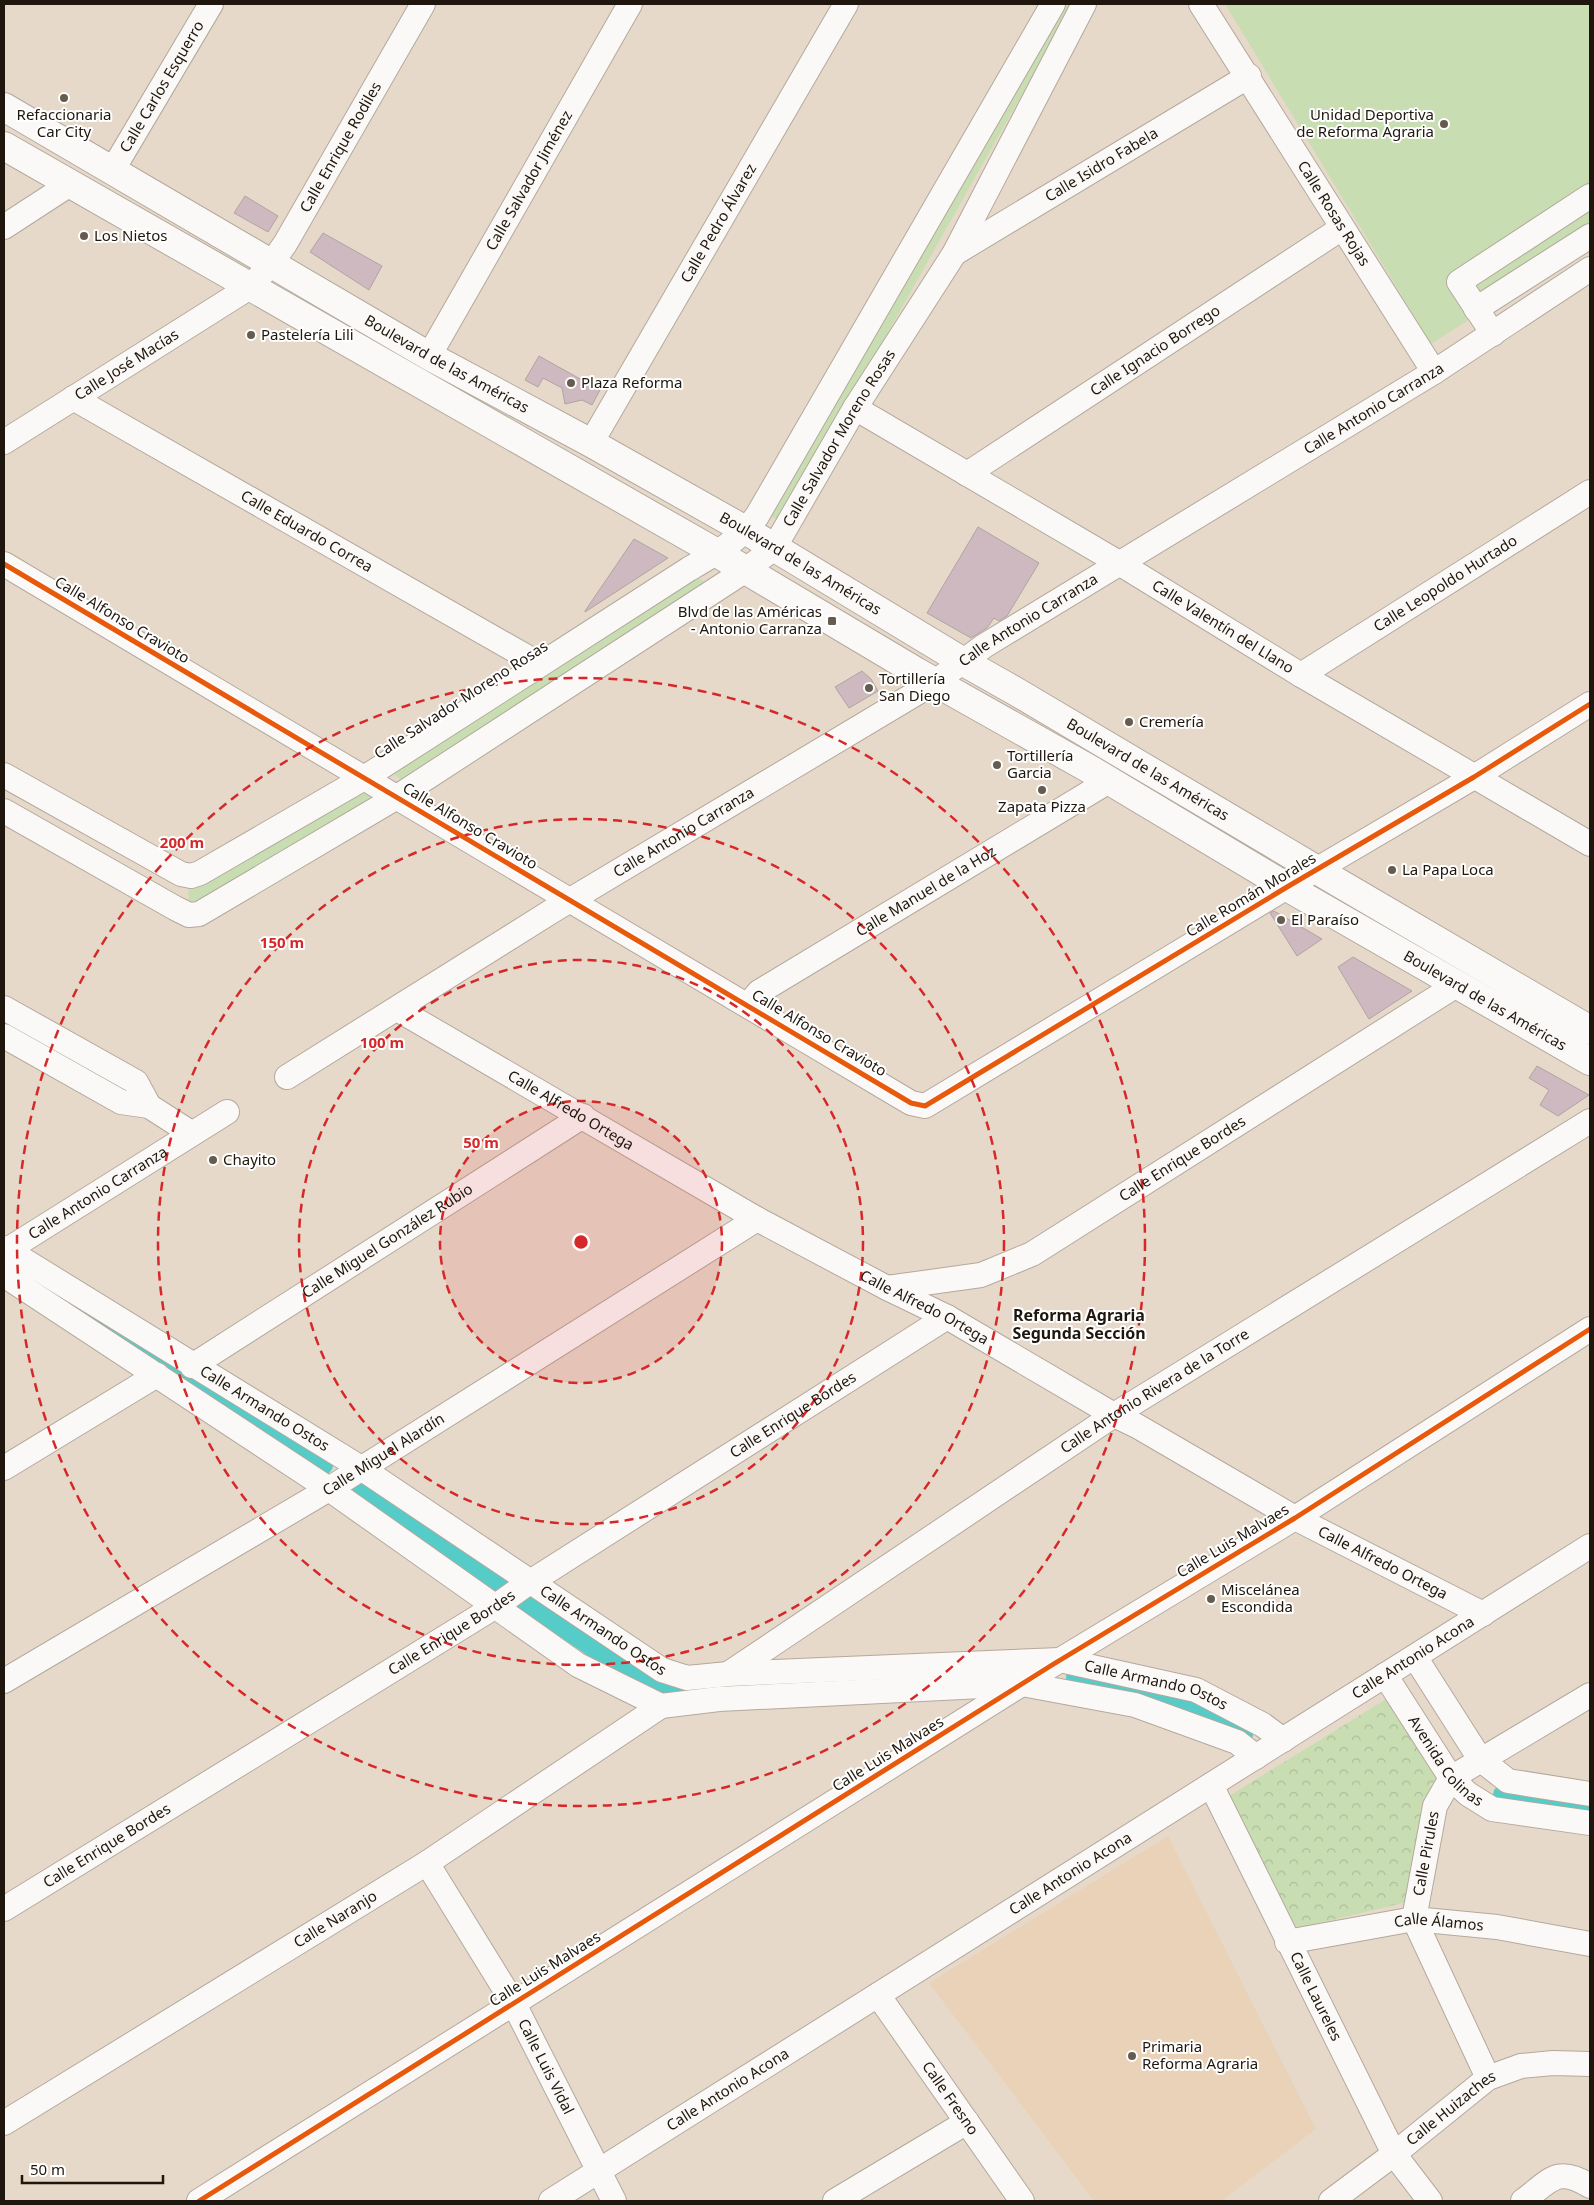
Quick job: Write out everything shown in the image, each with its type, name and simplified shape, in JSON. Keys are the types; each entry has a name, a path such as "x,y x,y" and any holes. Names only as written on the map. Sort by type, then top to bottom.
{"main road":[{"name":"Boulevard de las Américas","path":"4,107 429,356 747,531 962,662 1024,696 1590,1030"},
{"name":"Boulevard de las Américas","path":"4,146 250,287 277,300 717,553 935,682 1590,1061"}],"street":[{"name":"Calle Carlos Esquerro","path":"112,171 211,4"},
{"name":"Calle Enrique Rodiles","path":"250,287 271,264 285,244 423,4"},
{"name":"Calle Salvador Jiménez","path":"429,356 630,4"},
{"name":"Calle Pedro Álvarez","path":"590,443 846,4"},
{"name":"Calle Salvador Moreno Rosas","path":"4,775 168,867 181,874 191,876 200,873 364,778 539,664 717,553 747,531 1054,4"},
{"name":"Calle Salvador Moreno Rosas","path":"4,811 189,915 199,914 397,797 746,570 774,548 855,408 954,254 1084,4"},
{"name":"Calle Rosas Rojas","path":"1201,4 1249,76 1342,228 1434,372"},
{"name":"Calle Isidro Fabela","path":"954,254 1249,76"},
{"path":"4,227 70,184"},
{"path":"1493,334 1459,282 1590,196"},
{"name":"Calle Ignacio Borrego","path":"967,474 1342,228"},
{"path":"1476,308 1590,236"},
{"name":"Calle Antonio Carranza","path":"286,1077 571,900 935,682 962,662 1119,563 1434,372 1590,269"},
{"name":"Calle José Macías","path":"4,442 250,287"},
{"name":"Calle Eduardo Correa","path":"73,398 539,664"},
{"name":"Calle Valentín del Llano","path":"855,408 1119,563 1301,675 1590,844"},
{"name":"Calle Leopoldo Hurtado","path":"1301,675 1590,492"},
{"name":"Calle Alfonso Cravioto","path":"4,564 911,1103 925,1106"},
{"name":"Calle Román Morales","path":"925,1106 1287,886 1474,777 1590,704"},
{"name":"Calle Manuel de la Hoz","path":"748,1005 759,992 1109,781"},
{"path":"154,896 168,867"},
{"name":"Calle Enrique Bordes","path":"887,1288 981,1275 1032,1254 1458,984"},
{"path":"4,1008 136,1082 149,1106"},
{"name":"Calle Alfredo Ortega","path":"397,1009 758,1219 887,1288 947,1316 1114,1415 1137,1426 1295,1518 1483,1614"},
{"path":"4,1036 121,1102 149,1106 191,1133"},
{"name":"Calle Antonio Carranza","path":"5,1250 226,1112"},
{"name":"Calle Miguel González Rubio","path":"192,1366 583,1116"},
{"name":"Calle Antonio Rivera de la Torre","path":"728,1674 1114,1415 1590,1121"},
{"name":"Calle Miguel Alardín","path":"4,1680 329,1488 758,1219"},
{"name":"Calle Armando Ostos","path":"5,1250 361,1468 662,1670 687,1678 728,1674 949,1676 1022,1684 1135,1705 1236,1742 1256,1757"},
{"name":"Calle Armando Ostos","path":"4,1275 329,1488 578,1665 661,1706 949,1676 1060,1660 1196,1690 1263,1725 1284,1740"},
{"name":"Calle Enrique Bordes","path":"4,1909 496,1606 947,1316"},
{"name":"Calle Luis Malvaes","path":"199,2201 1060,1660 1295,1518 1590,1329"},
{"path":"4,1468 157,1375"},
{"name":"Calle Antonio Acona","path":"552,2201 1590,1546"},
{"name":"Avenida Colinas","path":"1415,1657 1480,1759 1508,1781 1590,1794"},
{"name":"Avenida Colinas","path":"1385,1675 1452,1778 1468,1794 1492,1809 1590,1823"},
{"name":"Calle Pirules","path":"1414,1919 1435,1806 1452,1778 1480,1759 1590,1695"},
{"name":"Calle Naranjo","path":"4,2124 427,1863 661,1706"},
{"name":"Calle Laureles","path":"1211,1785 1287,1942 1394,2154 1430,2201"},
{"name":"Calle Luis Vidal","path":"427,1863 514,2004 598,2172"},
{"path":"1414,1919 1488,2078"},
{"name":"Calle Álamos","path":"1287,1942 1414,1919 1497,1928 1590,1944"},
{"name":"Calle Fresno","path":"878,1996 1022,2201"},
{"name":"Calle Huizaches","path":"1331,2201 1394,2154 1488,2078 1521,2066 1553,2063 1590,2064"},
{"path":"835,2201 967,2122"},
{"path":"598,2172 614,2201"},
{"path":"1523,2201 1558,2176 1575,2176 1590,2186"}],"shaded area":[{"name":"Primaria Reforma Agraria","path":"1168,1836 1316,2129 1221,2201 1094,2201 929,1983"}],"green space":[{"path":"1064,4 1073,4 781,522 767,514"},
{"name":"Unidad Deportiva de Reforma Agraria","path":"1225,4 1590,4 1590,243 1431,344"},
{"path":"693,575 710,585 401,779 385,769"},
{"path":"363,783 378,793 190,908 188,891"},
{"path":"1386,1699 1392,1705 1439,1778 1431,1784 1411,1897 1407,1902 1299,1928 1292,1926 1229,1796"}],"building":[{"path":"245,196 278,216 268,232 234,213"},
{"path":"323,233 382,266 369,290 310,252"},
{"name":"Plaza Reforma","path":"539,356 600,390 592,405 582,400 565,404 562,388 543,378 538,387 525,380"},
{"path":"978,527 1039,563 1007,616 999,621 994,618 987,628 971,638 927,613"},
{"path":"634,539 668,558 585,612 585,611"},
{"path":"862,671 871,679 878,691 849,708 835,687"},
{"path":"1274,911 1322,939 1297,956 1270,913"},
{"path":"1353,957 1412,991 1369,1019 1338,967"},
{"path":"1537,1066 1589,1095 1558,1116 1540,1105 1549,1090 1529,1078"}],"waterway":[{"path":"79,1307 323,1465"},
{"path":"362,1491 627,1670 662,1685 684,1689 785,1683"},
{"path":"1076,1677 1171,1700 1243,1734"},
{"path":"1503,1795 1590,1810"}],"cycle path":[{"path":"4,564 911,1103 925,1106 1287,887 1474,777 1590,704"},
{"path":"199,2201 1052,1665 1295,1518 1590,1329"}],"place":[{"name":"Refaccionaria Car City","path":"64,98"},
{"name":"Unidad Deportiva de Reforma Agraria","path":"1444,124"},
{"name":"Los Nietos","path":"84,236"},
{"name":"Pastelería Lili","path":"251,335"},
{"name":"Plaza Reforma","path":"571,383"},
{"name":"Blvd de las Américas - Antonio Carranza","path":"832,621"},
{"name":"Tortillería San Diego","path":"869,688"},
{"name":"Cremería","path":"1129,722"},
{"name":"Tortillería Garcia","path":"997,765"},
{"name":"Zapata Pizza","path":"1042,790"},
{"name":"La Papa Loca","path":"1392,870"},
{"name":"El Paraíso","path":"1281,920"},
{"name":"Chayito","path":"213,1160"},
{"name":"Miscelánea Escondida","path":"1211,1599"},
{"name":"Primaria Reforma Agraria","path":"1132,2056"}],"district":[{"name":"Reforma Agraria Segunda Sección","path":"1079,1324"}]}
